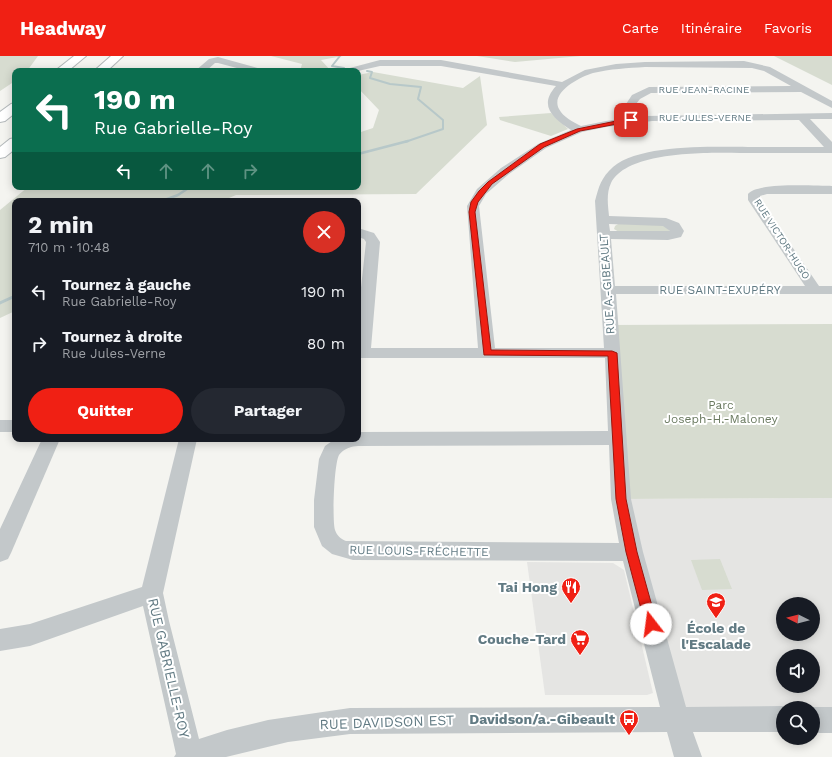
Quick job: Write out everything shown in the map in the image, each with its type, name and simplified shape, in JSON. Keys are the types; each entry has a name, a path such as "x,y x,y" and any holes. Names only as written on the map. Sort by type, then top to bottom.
{"highway":[{"path":"65,68 81,56"},
{"path":"104,68 118,56"},
{"path":"0,118 12,108"},
{"path":"0,154 12,144"}],"street":[{"path":"725,56 733,65"},
{"path":"204,68 212,61 218,60 247,68"},
{"path":"361,68 380,63 441,63 564,85"},
{"path":"579,130 559,117 553,107 553,98 564,85 586,73 617,66 733,65 763,67 832,104"},
{"name":"RUE JEAN-RACINE","path":"643,118 631,106 631,102 639,95 652,90 802,89"},
{"name":"RUE JULES-VERNE","path":"487,353 472,212 474,202 490,183 535,150 557,138 579,130 643,118 832,116"},
{"path":"802,117 832,149"},
{"name":"RUE A.-GIBEAULT","path":"688,757 676,719 632,552 621,499 601,195 606,181 617,170 641,158 663,153 688,151 832,149"},
{"name":"RUE VICTOR-HUGO","path":"814,290 754,200 754,194 759,191 767,190 832,190"},
{"path":"603,220 660,222 674,226 677,231 673,235 668,236 604,235"},
{"path":"361,233 370,236 373,242 361,344"},
{"name":"RUE SAINT-EXUPÉRY","path":"607,290 832,290"},
{"path":"361,353 612,353"},
{"path":"0,426 12,426"},
{"name":"RUE LOUIS-FRÉCHETTE","path":"361,439 617,438"},
{"path":"0,553 50,442"},
{"name":"RUE GABRIELLE-ROY","path":"187,442 152,593 189,757"},
{"name":"RUE LOUIS-FRÉCHETTE","path":"349,442 333,450 327,460 324,524 331,542 338,547 356,551 632,552"},
{"path":"0,640 30,636 152,593"},
{"name":"RUE DAVIDSON EST","path":"189,757 240,740 310,725 350,721 776,720"},
{"path":"820,720 832,720"}],"shaded area":[{"name":"École de l'Escalade","path":"832,498 832,720 820,712 820,701 776,701 776,709 676,719 621,499"},
{"path":"527,562 613,563 624,570 653,693 647,695 545,695"}],"green space":[{"path":"0,56 38,56 29,68 12,68 12,83 0,91"},
{"path":"271,56 343,56 321,60 328,68 301,68 302,64"},
{"path":"477,56 581,56 515,62"},
{"path":"774,56 832,56 832,85"},
{"path":"373,72 463,88 480,76 487,125 416,194 236,195 229,198 15,198 24,190 361,190 361,132 373,128 379,110 361,91 361,74"},
{"path":"551,113 568,129 551,136 500,120 499,117"},
{"path":"12,200 12,312 0,318 0,210"},
{"path":"618,224 662,224 670,231 667,233 619,232 614,229"},
{"name":"Parc Joseph-H.-Maloney","path":"832,324 832,498 621,499 610,325"},
{"path":"720,559 732,589 702,590 691,560"}],"waterway":[{"path":"340,56 332,66 344,68"},
{"path":"367,71 372,72 370,78 390,84 421,87 418,99 443,120 443,129 408,141"},
{"path":"361,153 408,141"},
{"path":"170,198 186,190"},
{"path":"0,303 12,297"}],"place":[{"name":"Tai Hong","path":"571,604"},
{"name":"École de l'Escalade","path":"716,619"},
{"name":"Couche-Tard","path":"580,656"},
{"name":"Davidson/a.-Gibeault","path":"629,736"}],"route":[{"path":"631,120 593,126 579,130 559,137 542,146 490,183 474,202 472,212 487,353 612,353 621,499 632,552 651,624"}]}
